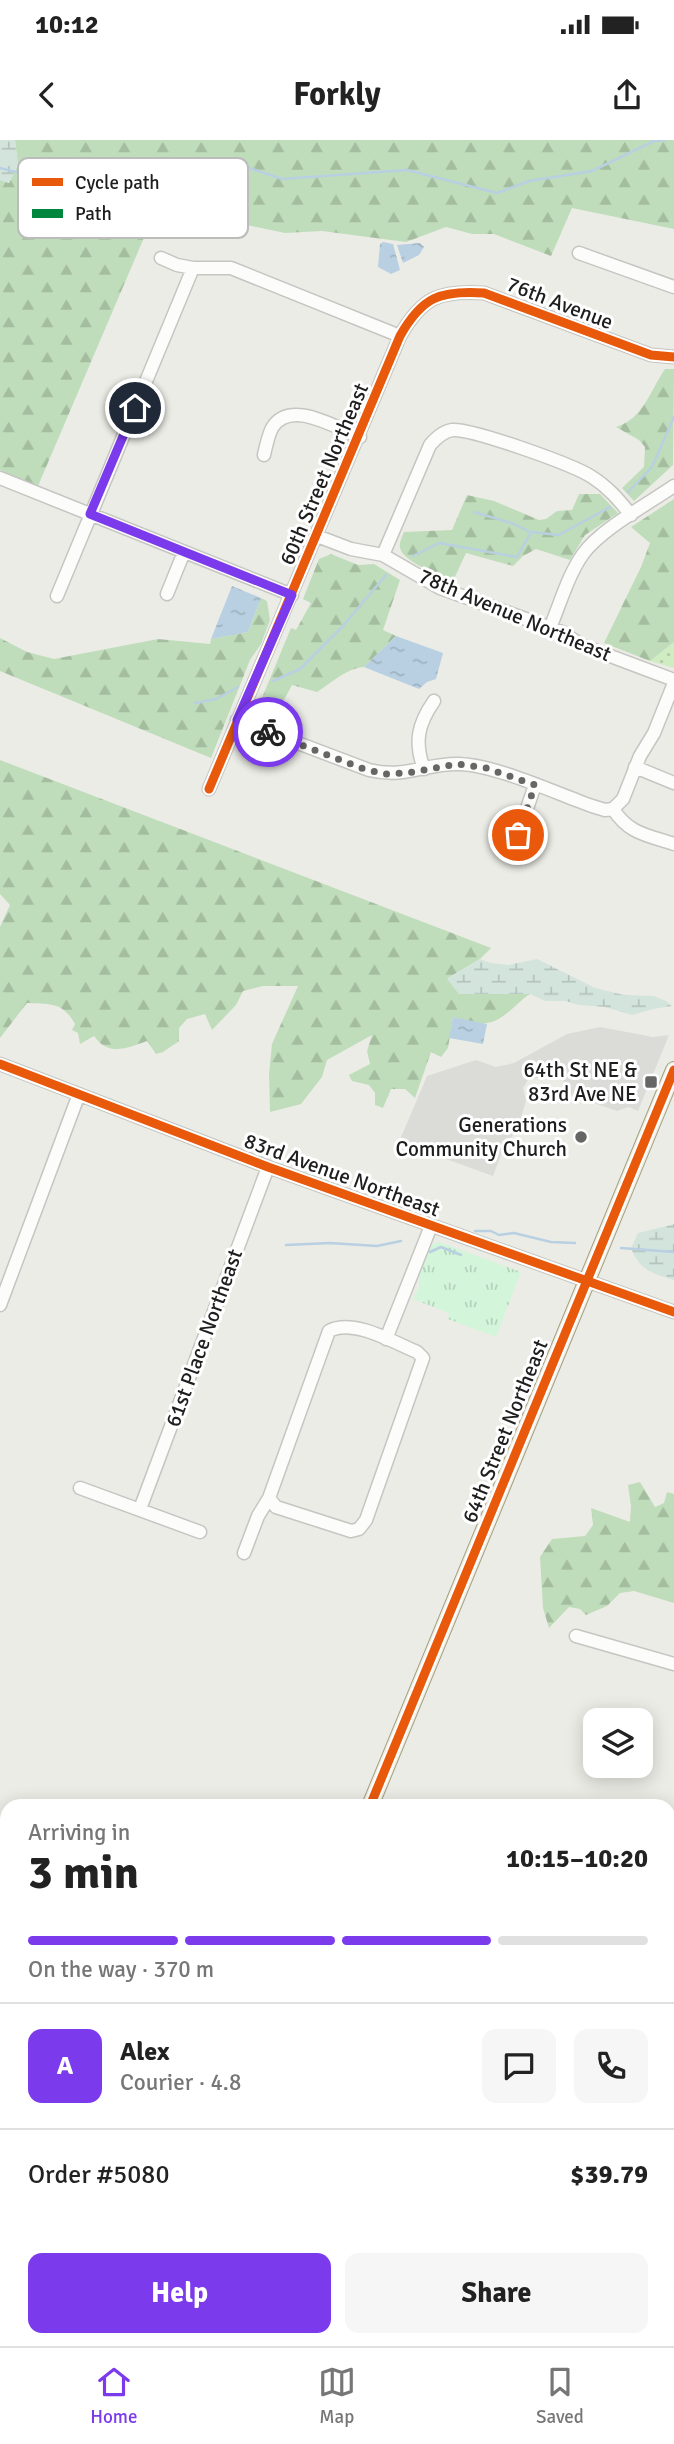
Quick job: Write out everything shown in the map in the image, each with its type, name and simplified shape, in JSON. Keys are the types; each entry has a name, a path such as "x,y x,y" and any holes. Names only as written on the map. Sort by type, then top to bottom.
{"main road":[{"name":"64th Street Northeast","path":"377,1799 586,1280 674,1070"}],"street":[{"path":"579,253 674,287"},
{"path":"161,258 193,268 231,268 400,336"},
{"path":"57,596 193,268"},
{"name":"76th Avenue","path":"434,299 462,292 484,293 642,352 659,357 674,357"},
{"name":"60th Street Northeast","path":"209,789 360,437 400,336 420,306 434,299"},
{"path":"264,455 274,425 287,416 312,418 360,437"},
{"path":"383,555 424,457 437,437 453,430 474,432 577,469 605,486 631,515"},
{"path":"0,478 292,595"},
{"path":"550,628 584,552 595,540 674,486"},
{"name":"78th Avenue Northeast","path":"317,536 351,549 383,555 440,588 562,632 581,645 674,682"},
{"path":"167,594 184,552"},
{"path":"237,720 369,770 391,774 446,765 470,765 605,810 613,809 622,799 635,767 654,733 674,682"},
{"path":"424,769 419,752 419,736 422,719 434,701"},
{"path":"635,767 674,782"},
{"path":"518,835 535,785"},
{"path":"613,809 631,829 674,844"},
{"name":"83rd Avenue Northeast","path":"0,1064 268,1167 674,1312"},
{"path":"0,1306 79,1094"},
{"name":"61st Place Northeast","path":"141,1509 268,1167"},
{"path":"386,1339 431,1226"},
{"path":"244,1553 258,1516 269,1498 329,1331 343,1325 354,1327 417,1352 423,1358 366,1520 359,1529 351,1531 276,1507 269,1498"},
{"path":"80,1488 200,1532"},
{"path":"576,1636 674,1664"}],"shaded area":[{"path":"600,1027 653,1037 669,1035 638,1111 629,1107 617,1111 571,1095 557,1069 528,1080 523,1088 526,1101 518,1127 502,1152 493,1176 399,1142 427,1076 476,1060 496,1067 514,1063 567,1034"}],"green space":[{"path":"0,140 15,140 18,164 9,183 0,180"},
{"path":"15,140 674,140 674,229 572,208 551,256 494,234 472,234 446,227 406,242 322,231 285,233 248,225 248,158 18,158 18,165"},
{"path":"18,165 18,238 144,238 38,486 0,470 0,180 9,183"},
{"path":"665,369 674,369 673,465 634,501 622,488 644,467 645,447 639,440 616,427 633,418 639,411"},
{"path":"579,494 600,494 618,513 585,535 570,560 536,549 513,566 466,553 453,581 415,563 400,548 404,532 452,530 467,495 494,501 539,520 546,519 557,511 572,510"},
{"path":"674,499 674,642 650,661 604,643 650,543 631,527"},
{"path":"331,554 358,565 374,564 400,580 383,630 396,636 364,667 345,673 317,692 292,685 272,722 256,712 291,628 296,630 311,603 303,599 319,559"},
{"path":"261,598 267,601 270,620 261,644 250,660 211,758 0,671 0,638 27,652 54,659 158,639 210,644 211,639 248,632"},
{"path":"674,642 674,668 650,661"},
{"path":"0,760 491,948 480,959 448,978 459,994 530,994 493,1022 479,1023 453,1017 448,1048 441,1057 431,1052 415,1098 405,1089 391,1089 383,1108 375,1105 375,1093 369,1085 352,1081 349,1075 370,1064 367,1051 372,1035 327,1060 322,1077 301,1104 270,1112 269,1074 272,1044 298,986 263,986 243,991 236,1005 212,1030 205,1014 187,1019 179,1028 179,1041 156,1054 147,1041 112,1049 100,1043 94,1036 80,1044 78,1033 72,1030 75,1024 70,1017 61,1008 49,1004 27,1003 0,1038 0,927 10,905 0,894"},
{"path":"480,959 508,965 537,959 595,988 624,995 654,996 672,1006 632,1015 605,1007 545,1001 530,994 459,994 447,979"},
{"path":"674,1224 674,1280 648,1270 638,1261 631,1248 638,1233"},
{"path":"439,1242 521,1272 496,1337 448,1319 449,1313 413,1299 431,1245"},
{"path":"640,1482 655,1507 664,1503 667,1492 674,1494 674,1603 634,1591 620,1593 607,1606 586,1615 580,1609 569,1607 549,1628 543,1608 540,1557 552,1539 585,1536 593,1525 591,1508 630,1522 628,1485"}],"water":[{"path":"420,243 424,247 419,255 403,263 397,245"},
{"path":"380,244 393,244 400,270 391,274 378,267"},
{"path":"232,586 261,598 248,632 211,639"},
{"path":"396,636 443,653 436,679 419,689 364,667"},
{"path":"453,1017 487,1024 483,1044 449,1038"}],"waterway":[{"path":"248,168 282,179 407,170 497,193 529,181 592,171 654,141 667,140"},
{"path":"0,168 18,172"},
{"path":"628,492 652,467 674,417"},
{"path":"413,556 439,543 517,557 531,532 559,535 610,507"},
{"path":"474,512 514,524 530,532"},
{"path":"273,681 300,669 342,627 386,575"},
{"path":"195,703 216,699 238,687"},
{"path":"475,1231 491,1231 499,1235 514,1233 551,1242 575,1243"},
{"path":"286,1245 330,1243 377,1246 401,1241"},
{"path":"430,1252 441,1247 461,1255"},
{"path":"621,1248 674,1252"}],"cycle path":[{"path":"209,789 400,336 416,312 425,304 444,295 484,293 651,355 674,357"},
{"path":"0,1064 268,1167 674,1312"},
{"path":"373,1799 674,1070"}],"way so far":[{"path":"268,732 361,768 384,774 408,773 457,764 486,768 535,785 518,835"}],"place":[{"name":"64th St NE & 83rd Ave NE","path":"651,1082"},
{"name":"Generations Community Church","path":"581,1137"}],"route":[{"path":"135,408 90,514 292,595 237,720 268,732"}]}
